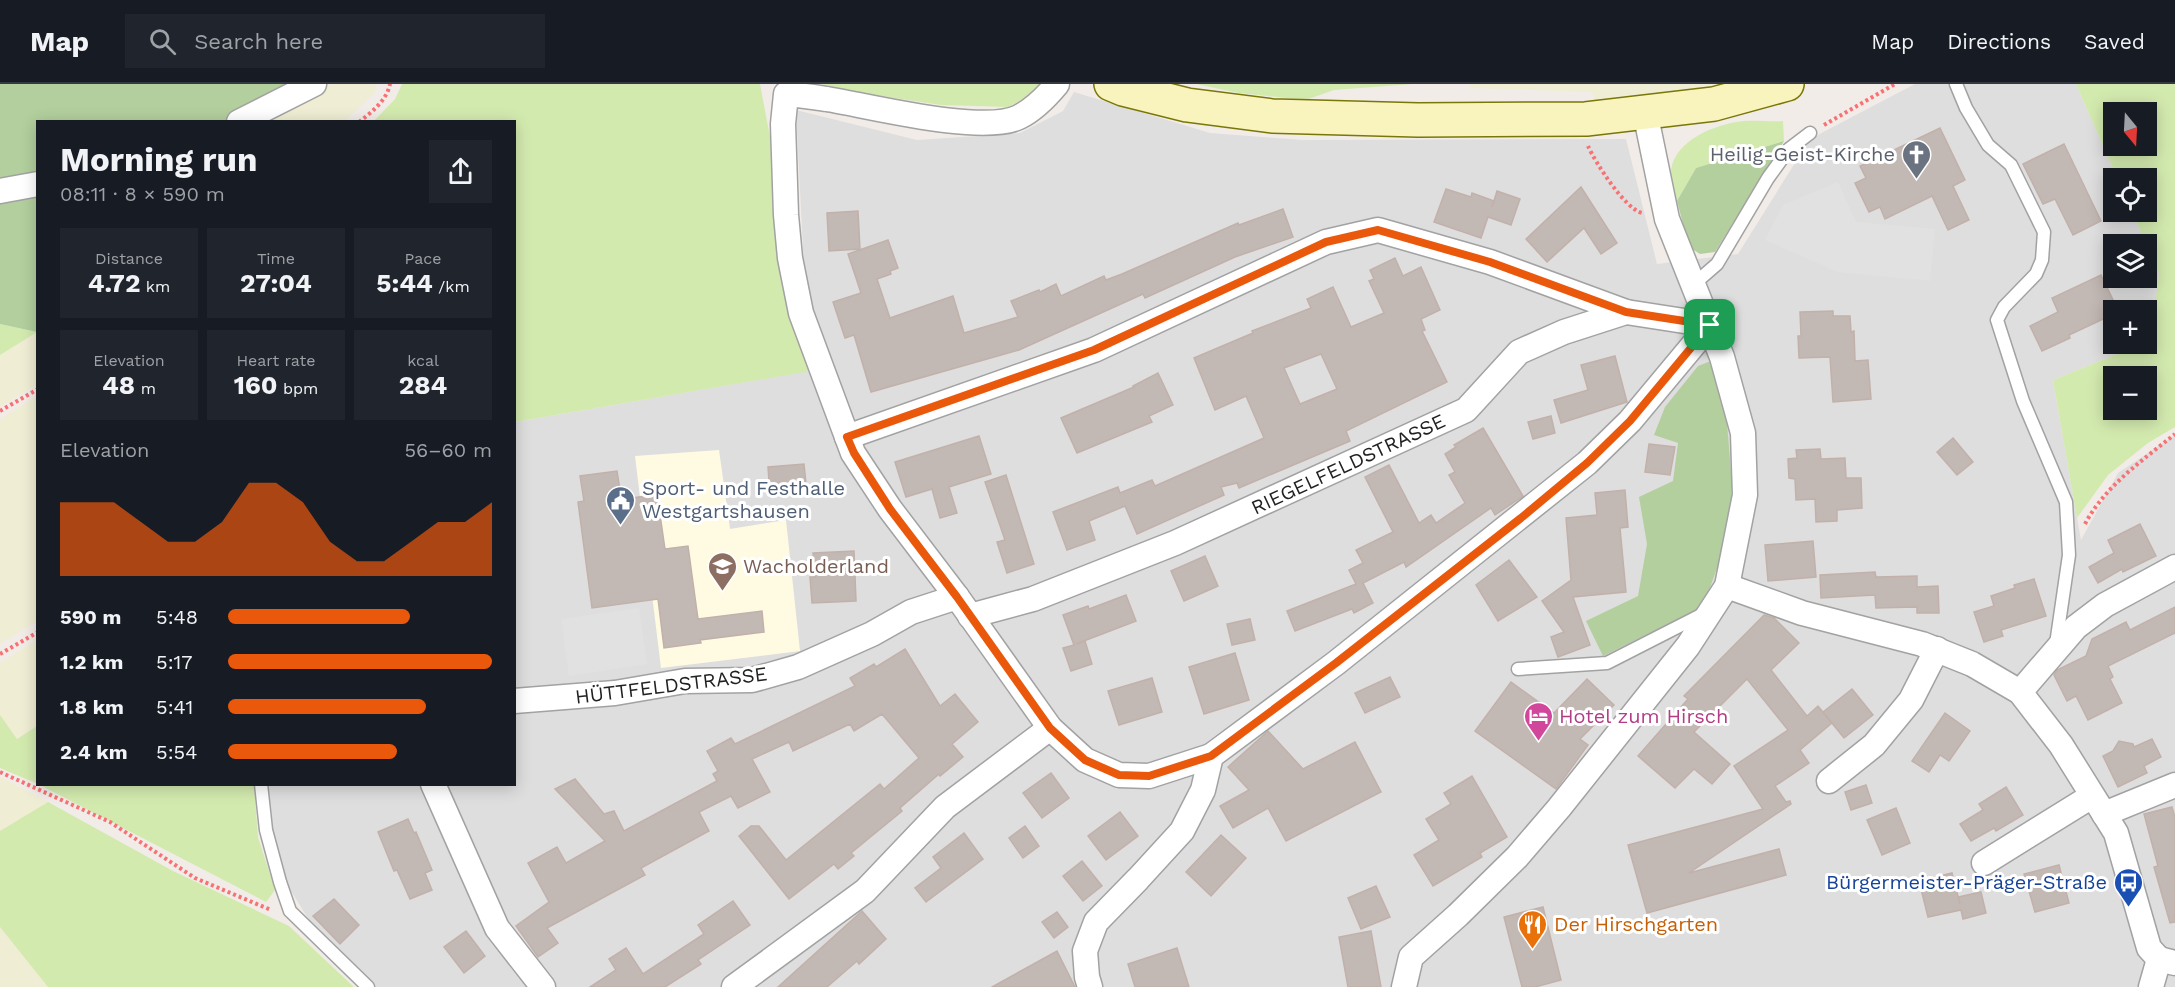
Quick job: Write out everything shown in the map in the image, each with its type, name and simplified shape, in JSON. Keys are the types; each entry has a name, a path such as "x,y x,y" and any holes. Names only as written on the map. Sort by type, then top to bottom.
{"main road":[{"path":"1111,84 1187,105 1272,116 1418,120 1586,119 1714,104 1786,84"}],"street":[{"path":"243,120 314,84"},
{"path":"1057,84 1046,97 1018,118 988,123 916,116 786,94 783,124 786,215 790,258 801,313 854,453 890,509 964,606 1050,728 1085,760 1119,775 1149,776 1211,756 1346,656 1587,463 1630,421 1710,325"},
{"path":"1404,987 1411,957 1518,857 1682,655 1727,586 1745,495 1743,433 1722,357 1667,219 1645,112"},
{"path":"0,191 36,184"},
{"path":"847,437 1094,350 1326,242 1378,230 1490,262 1626,312"},
{"name":"RIEGELFELDSTRASSE","path":"964,606 1033,599 1175,543 1382,449 1466,410 1520,352 1564,332 1626,312 1710,325"},
{"path":"2020,692 2076,627 2105,604 2175,567"},
{"path":"1727,586 1802,613 1937,649 1972,664 2020,692 2061,745 2116,833 2149,948 2167,961 2151,987"},
{"name":"HÜTTFELDSTRASSE","path":"516,701 615,693 685,681 752,680 798,666 872,634 911,612 964,606"},
{"path":"1829,781 1874,745 1911,700 1937,649"},
{"path":"734,987 865,891 945,807 1050,728"},
{"path":"1090,987 1087,977 1086,951 1096,922 1182,831 1203,790 1211,756"},
{"path":"1984,863 2098,805 2175,785"},
{"path":"434,786 496,928 543,987"}],"lane":[{"path":"1956,84 1966,108 1988,145 2011,165 2044,232 2042,260 2036,274 2004,307 1996,320 2023,400 2066,502 2069,555 2055,652"},
{"path":"1694,284 1717,264 1768,178 1789,149 1810,133"},
{"path":"1518,669 1607,663 1713,608"},
{"path":"261,786 266,830 290,911 368,987"}],"path":[{"path":"362,120 373,111 389,92 390,84"},
{"path":"1810,133 1895,84"},
{"path":"0,411 36,390"},
{"path":"2069,555 2091,513 2124,475 2175,434"},
{"path":"0,654 36,633"},
{"path":"0,772 110,822 195,878 279,913 290,911"}],"shaded area":[{"path":"331,84 377,84 374,93 346,120 267,120"},
{"path":"1469,84 1722,84 1651,96 1595,101 1592,92 1471,88"},
{"path":"1915,84 2076,84 2103,146 2103,156 2107,156 2113,168 2103,168 2103,222 2136,222 2142,234 2103,234 2103,288 2157,288 2157,269 2159,274 2156,300 2103,300 2103,354 2117,354 2053,380 2081,540 2118,473 2175,435 2175,987 375,987 309,920 283,878 270,829 266,786 516,786 516,422 831,367 805,290 796,110 917,140 1020,133 1063,111 1074,92 1210,133 1303,140 1626,139 1657,264 1738,254 1810,139"},
{"path":"1838,182 1856,222 1935,229 1930,281 1838,272 1765,240 1783,205"},
{"path":"36,333 36,385 0,407 0,355"},
{"path":"36,397 36,622 0,644 0,419"},
{"name":"Wacholderland","path":"719,450 730,529 786,520 800,651 661,668 635,456"},
{"path":"639,608 647,664 569,676 561,619"},
{"path":"36,641 36,727 17,739 0,715 0,663"},
{"path":"0,777 48,802 0,831"},
{"path":"0,927 48,987 0,987"}],"green space":[{"path":"0,84 309,84 227,120 36,120 36,332 0,324"},
{"path":"402,84 760,84 770,137 786,296 811,371 516,422 516,120 375,120 395,99"},
{"path":"821,84 1043,84 1038,91 1008,107 941,105 861,93"},
{"path":"1196,84 1413,84 1334,90 1306,100 1239,93"},
{"path":"2076,84 2175,84 2175,427 2148,443 2108,475 2077,518 2053,380 2117,354 2157,354 2156,300 2159,274 2157,234 2142,234 2136,222 2157,222 2157,168 2113,168 2107,156 2157,156 2157,102 2103,102 2103,146"},
{"path":"1747,121 1783,121 1784,141 1696,168 1677,201 1671,178 1672,166 1676,156 1692,139 1725,124"},
{"path":"1784,141 1715,252 1700,254 1689,247 1677,201 1696,168"},
{"path":"0,324 36,332 36,333 0,355"},
{"path":"1711,361 1727,423 1732,484 1729,535 1703,607 1603,656 1586,621 1638,596 1647,544 1639,497 1673,481 1678,443 1654,435 1665,407 1698,366"},
{"path":"0,715 17,739 36,727 36,783 0,768"},
{"path":"42,786 254,786 258,837 275,890 266,902"},
{"path":"48,802 173,871 289,926 354,987 48,987 0,927 0,831"}],"building":[{"name":"Heilig-Geist-Kirche","path":"1940,128 1965,180 1953,186 1969,220 1948,230 1932,196 1885,219 1880,207 1869,212 1855,183 1866,178 1860,166"},
{"path":"2064,144 2101,221 2073,235 2055,199 2043,204 2023,164"},
{"path":"1581,187 1617,243 1601,254 1584,228 1547,262 1526,239"},
{"path":"1446,189 1471,197 1472,193 1494,201 1497,191 1520,199 1511,225 1488,217 1481,238 1434,222"},
{"path":"1283,209 1293,237 1235,257 1145,298 1143,294 1019,350 871,392 854,335 845,338 833,302 861,293 848,254 888,240 898,268 890,271 891,274 877,279 890,318 953,296 964,333 1018,317 1011,301 1039,290 1040,292 1056,284 1061,296 1104,276 1106,280 1122,274 1238,223 1239,225"},
{"path":"858,211 860,249 829,251 827,213"},
{"path":"1395,258 1403,276 1421,267 1440,310 1421,319 1425,330 1422,331 1447,382 1346,431 1350,441 1239,488 1237,483 1221,487 1224,495 1137,534 1125,506 1089,521 1095,540 1067,550 1053,512 1118,487 1120,493 1152,480 1155,486 1264,438 1246,396 1215,410 1194,358 1253,333 1252,331 1311,308 1307,299 1333,287 1351,327 1384,313 1369,281 1374,279 1370,270","holes":["1321,354 1337,389 1300,404 1284,368"]},
{"path":"2101,275 2103,288 2107,288 2113,300 2103,300 2103,319 2042,351 2030,326 2058,312 2052,298"},
{"path":"1833,311 1833,316 1850,316 1851,332 1854,331 1855,361 1868,360 1871,399 1833,402 1830,357 1799,358 1800,312"},
{"path":"1615,356 1627,402 1561,423 1554,400 1588,390 1581,365"},
{"path":"1158,373 1173,405 1149,416 1152,422 1077,453 1061,418 1134,387"},
{"path":"1551,416 1555,433 1533,439 1528,422"},
{"path":"1483,428 1523,496 1495,515 1491,508 1406,567 1404,562 1363,583 1373,603 1354,613 1352,609 1295,631 1287,611 1356,584 1349,570 1363,563 1356,550 1393,532 1365,477 1389,465 1419,523 1431,515 1436,523 1465,503 1449,475 1455,472 1445,454 1456,447 1454,445"},
{"path":"979,436 991,474 949,487 957,513 940,518 932,489 906,497 895,462"},
{"path":"1953,438 1973,462 1957,475 1937,452"},
{"path":"1649,444 1675,447 1670,475 1645,472"},
{"path":"1820,449 1821,459 1845,458 1846,478 1861,478 1862,508 1837,510 1837,521 1816,522 1815,499 1796,500 1795,479 1789,478 1788,459 1797,458 1796,450"},
{"path":"804,464 807,493 770,496 768,467"},
{"name":"Sport- und Festhalle Westgartshausen","path":"617,471 621,496 626,495 626,499 657,494 665,549 688,546 698,619 762,611 764,632 700,640 701,643 664,648 658,599 592,608 578,502 584,501 580,476"},
{"path":"1006,475 1034,564 1007,573 997,542 1005,540 985,482"},
{"path":"1625,490 1628,527 1620,528 1626,592 1573,597 1590,645 1558,657 1551,637 1564,632 1542,601 1571,580 1566,518 1597,515 1595,493"},
{"path":"2140,524 2156,556 2123,572 2122,569 2098,583 2089,567 2114,553 2108,540"},
{"path":"1813,541 1816,577 1768,581 1765,545"},
{"path":"854,551 856,601 812,603 810,577 815,577 813,553"},
{"path":"1205,556 1218,586 1184,601 1171,571"},
{"path":"1509,560 1537,597 1498,621 1476,585"},
{"path":"1875,572 1876,577 1917,576 1917,587 1938,586 1939,613 1917,613 1917,607 1876,608 1875,595 1821,598 1820,575"},
{"path":"2034,579 2046,616 2001,630 2003,636 1984,642 1974,612 1994,606 1991,596"},
{"path":"1126,595 1136,621 1076,644 1085,641 1092,664 1071,671 1063,648 1074,645 1063,615 1088,606 1089,609"},
{"path":"2175,607 2175,633 2108,666 2113,677 2110,679 2122,703 2088,720 2076,696 2067,701 2054,675 2057,670 2086,656 2092,639 2126,622 2130,630"},
{"path":"1764,615 1774,618 1799,643 1771,670 1807,716 1818,706 1832,723 1800,750 1809,763 1775,786 1786,802 1790,801 1791,804 1689,873 1779,849 1786,875 1647,913 1628,845 1763,809 1734,766 1788,730 1747,679 1694,732 1730,764 1712,784 1694,769 1675,788 1638,756 1688,699 1684,696"},
{"path":"1250,619 1255,640 1232,645 1227,624"},
{"path":"905,649 940,706 955,694 978,722 952,744 963,757 940,776 939,774 900,808 902,811 851,853 854,856 838,869 834,864 789,899 739,836 751,826 759,826 786,860 880,784 884,789 919,758 882,714 854,731 850,724 793,751 789,742 752,759 770,792 738,808 731,796 699,812 709,831 641,868 645,875 547,928 558,943 538,957 516,926 549,902 528,863 557,847 566,863 605,841 555,789 575,779 604,814 614,811 624,831 717,781 713,774 718,771 707,751 731,738 735,744 855,686 850,678 874,664 876,667"},
{"path":"1235,653 1249,700 1204,714 1189,667"},
{"path":"1390,677 1400,697 1365,713 1355,693"},
{"path":"1152,678 1162,712 1119,725 1108,691"},
{"path":"1587,679 1614,705 1580,739 1588,745 1556,789 1475,731 1511,682 1554,713"},
{"path":"1852,689 1873,715 1844,738 1823,712"},
{"path":"1945,713 1970,731 1949,761 1940,755 1929,772 1912,761"},
{"path":"1268,731 1303,769 1355,742 1381,792 1286,841 1268,808 1233,828 1220,806 1249,790 1228,767"},
{"path":"2152,739 2161,757 2144,766 2147,773 2118,787 2103,756 2113,751 2119,741 2133,744 2134,747"},
{"path":"1051,773 1069,798 1042,818 1023,793"},
{"path":"1472,776 1507,837 1480,853 1482,857 1433,886 1414,855 1439,840 1426,819 1451,804 1444,793"},
{"path":"1866,785 1872,803 1851,810 1845,792"},
{"path":"2006,787 2023,815 1996,831 1994,828 1971,841 1960,824 1983,810 1979,804"},
{"path":"2172,807 2175,817 2175,922 2170,923 2154,867 2158,866 2144,814"},
{"path":"1896,808 1910,843 1882,855 1867,820"},
{"path":"1120,812 1138,836 1106,860 1088,836"},
{"path":"408,819 432,870 425,873 432,890 410,899 397,870 394,871 378,832"},
{"path":"1025,826 1039,846 1023,858 1009,838"},
{"path":"964,833 983,859 926,902 915,888 941,868 933,857"},
{"path":"1221,835 1246,858 1211,896 1186,872"},
{"path":"1082,861 1102,886 1083,901 1063,876"},
{"path":"2059,865 2069,903 2035,912 2024,874"},
{"path":"1952,873 1958,897 1981,892 1986,913 1963,919 1961,910 1928,917 1919,881"},
{"path":"1376,886 1390,917 1361,929 1348,898"},
{"path":"334,899 359,925 340,944 313,916"},
{"path":"733,901 750,925 698,960 701,964 665,987 590,987 616,970 609,959 626,948 643,974 704,934 698,925"},
{"path":"1543,907 1561,980 1535,987 1522,987 1504,917"},
{"path":"862,911 886,939 859,964 857,961 827,987 778,987"},
{"path":"1057,912 1068,927 1054,938 1042,922"},
{"path":"466,931 485,956 464,973 444,947"},
{"path":"1371,931 1381,987 1348,987 1339,937"},
{"path":"1177,948 1189,987 1135,987 1128,964"},
{"path":"1057,951 1075,987 992,987"}],"place":[{"name":"Heilig-Geist-Kirche","path":"1916,180"},
{"name":"Sport- und Festhalle Westgartshausen","path":"621,526"},
{"name":"Wacholderland","path":"722,592"},
{"name":"Hotel zum Hirsch","path":"1538,742"},
{"name":"Bürgermeister-Präger-Straße","path":"2128,908"},
{"name":"Der Hirschgarten","path":"1533,950"}],"route":[{"path":"1378,230 1490,262 1626,312 1710,325 1630,421 1587,463 1521,518 1336,663 1211,756 1149,776 1119,775 1085,760 1050,728 957,597 890,509 854,453 847,437 1094,350 1326,242 1378,230"}]}
